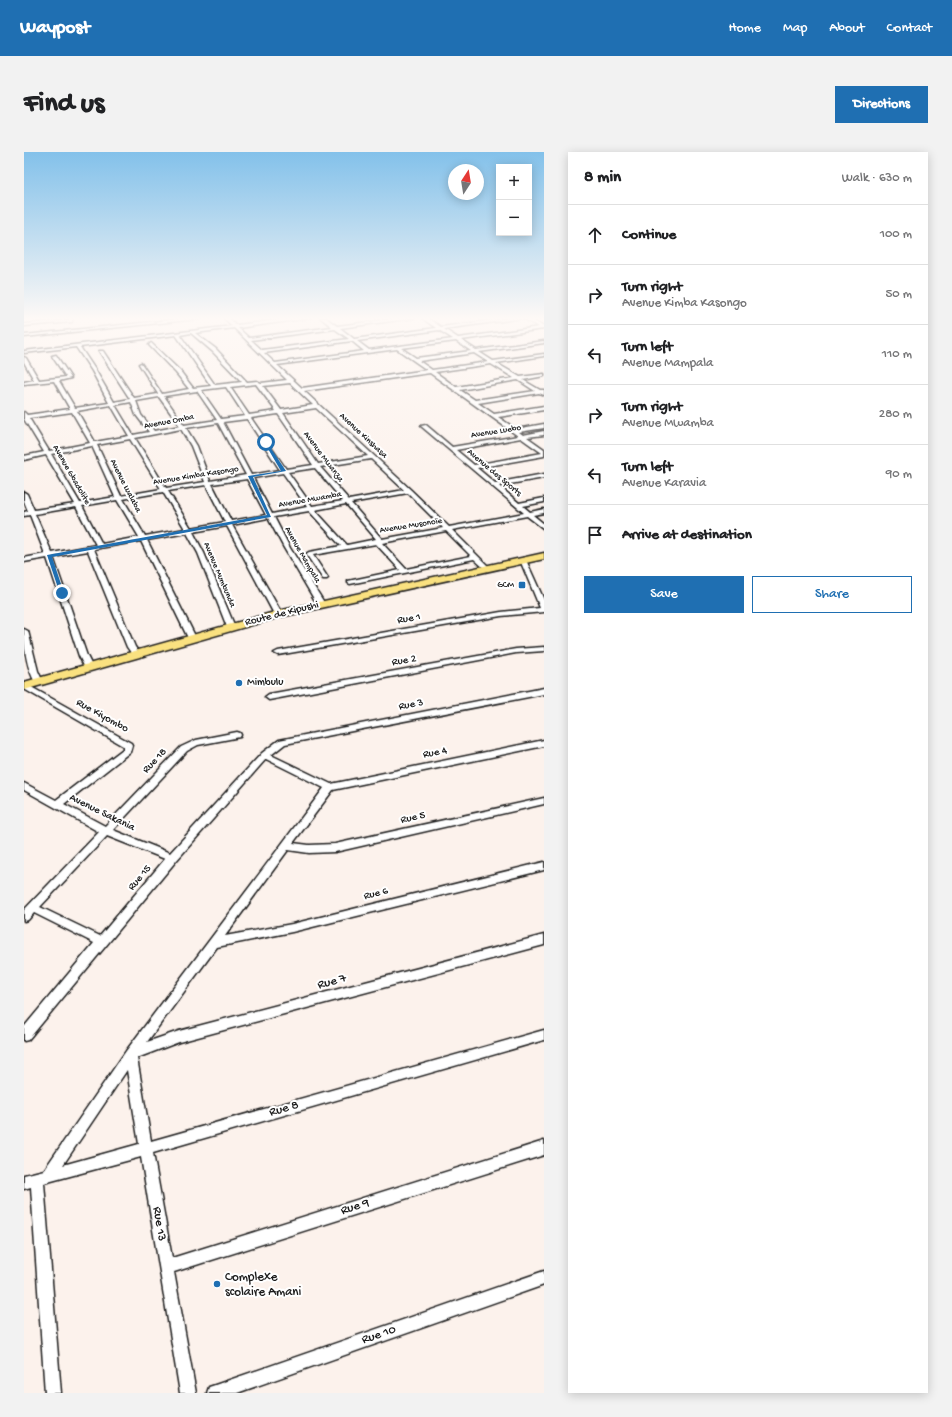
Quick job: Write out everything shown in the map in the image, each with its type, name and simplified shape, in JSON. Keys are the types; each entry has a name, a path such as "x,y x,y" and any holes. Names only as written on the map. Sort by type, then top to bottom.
{"highway":[{"name":"Route de Kipushi","path":"24,686 278,614 544,556"}],"street":[{"path":"34,376 37,381"},
{"path":"24,383 69,378 68,376"},
{"name":"Avenue Mumbunda","path":"96,376 189,530 201,553 231,627"},
{"path":"117,376 133,400 140,415 153,433"},
{"path":"148,376 184,427 194,446 208,483 228,524 250,560 278,614"},
{"name":"Avenue Mampala","path":"182,376 220,421 270,516 320,604"},
{"path":"206,376 214,387"},
{"path":"238,376 245,383"},
{"name":"Avenue Kinshasa","path":"286,376 409,491 487,568"},
{"path":"300,390 397,376"},
{"path":"437,376 544,453"},
{"path":"515,376 543,392"},
{"path":"456,389 539,376"},
{"name":"Avenue Lualaba","path":"56,380 94,444 119,498 143,539 192,638"},
{"path":"25,416 74,410 228,385 291,381"},
{"name":"Avenue Mwanza","path":"258,384 317,467 404,570"},
{"path":"228,385 284,471 311,509 346,547"},
{"path":"474,402 543,392"},
{"name":"Avenue Omba","path":"24,458 184,427 318,406"},
{"path":"493,416 544,408"},
{"name":"Avenue Gbadolite","path":"25,416 78,504 100,546"},
{"name":"Avenue des Sports","path":"424,426 544,528"},
{"name":"Avenue Luebo","path":"515,431 544,426"},
{"name":"Avenue Luebo","path":"450,448 544,433"},
{"path":"473,467 544,453"},
{"name":"Avenue Kimba Kasongo","path":"28,513 372,457"},
{"path":"494,484 544,476"},
{"name":"Avenue Mwamba","path":"24,560 409,491"},
{"path":"24,494 28,513 49,556 83,656 89,668"},
{"path":"518,505 544,500"},
{"name":"Avenue Musonoïe","path":"325,578 309,554 378,540 447,530 544,511"},
{"path":"90,548 131,647 137,655"},
{"path":"350,582 475,556"},
{"path":"523,560 544,609"},
{"name":"Rue 1","path":"278,653 502,614 544,609"},
{"path":"24,631 34,671 39,682"},
{"name":"Rue 2","path":"269,697 516,651 544,649"},
{"name":"Rue Kiyombo","path":"24,686 128,745 127,750 57,804"},
{"name":"Rue 3","path":"282,742 544,691"},
{"name":"Rue 18","path":"24,917 184,749 196,744 237,735"},
{"name":"Rue 15","path":"24,1036 172,858 266,755 282,742"},
{"name":"Rue 4","path":"330,787 544,743"},
{"path":"53,1393 37,1178 330,787 266,755"},
{"name":"Avenue Sakania","path":"24,786 106,830 172,858"},
{"name":"Rue 5","path":"286,846 309,849 335,848 544,801"},
{"name":"Rue 6","path":"214,943 292,928 544,866"},
{"path":"33,908 102,942"},
{"name":"Rue 7","path":"130,1055 174,1037 544,940"},
{"name":"Rue 8","path":"37,1178 146,1149 544,1035"},
{"name":"Rue 13","path":"130,1055 188,1393"},
{"name":"Rue 9","path":"166,1267 544,1148"},
{"name":"Rue 10","path":"215,1393 544,1278"}],"place":[{"name":"GCM","path":"522,585"},
{"name":"Mimbulu","path":"239,683"},
{"name":"Complexe scolaire Amani","path":"217,1284"}],"route":[{"path":"62,593 49,556 270,516 250,476 284,471 266,442"}]}
